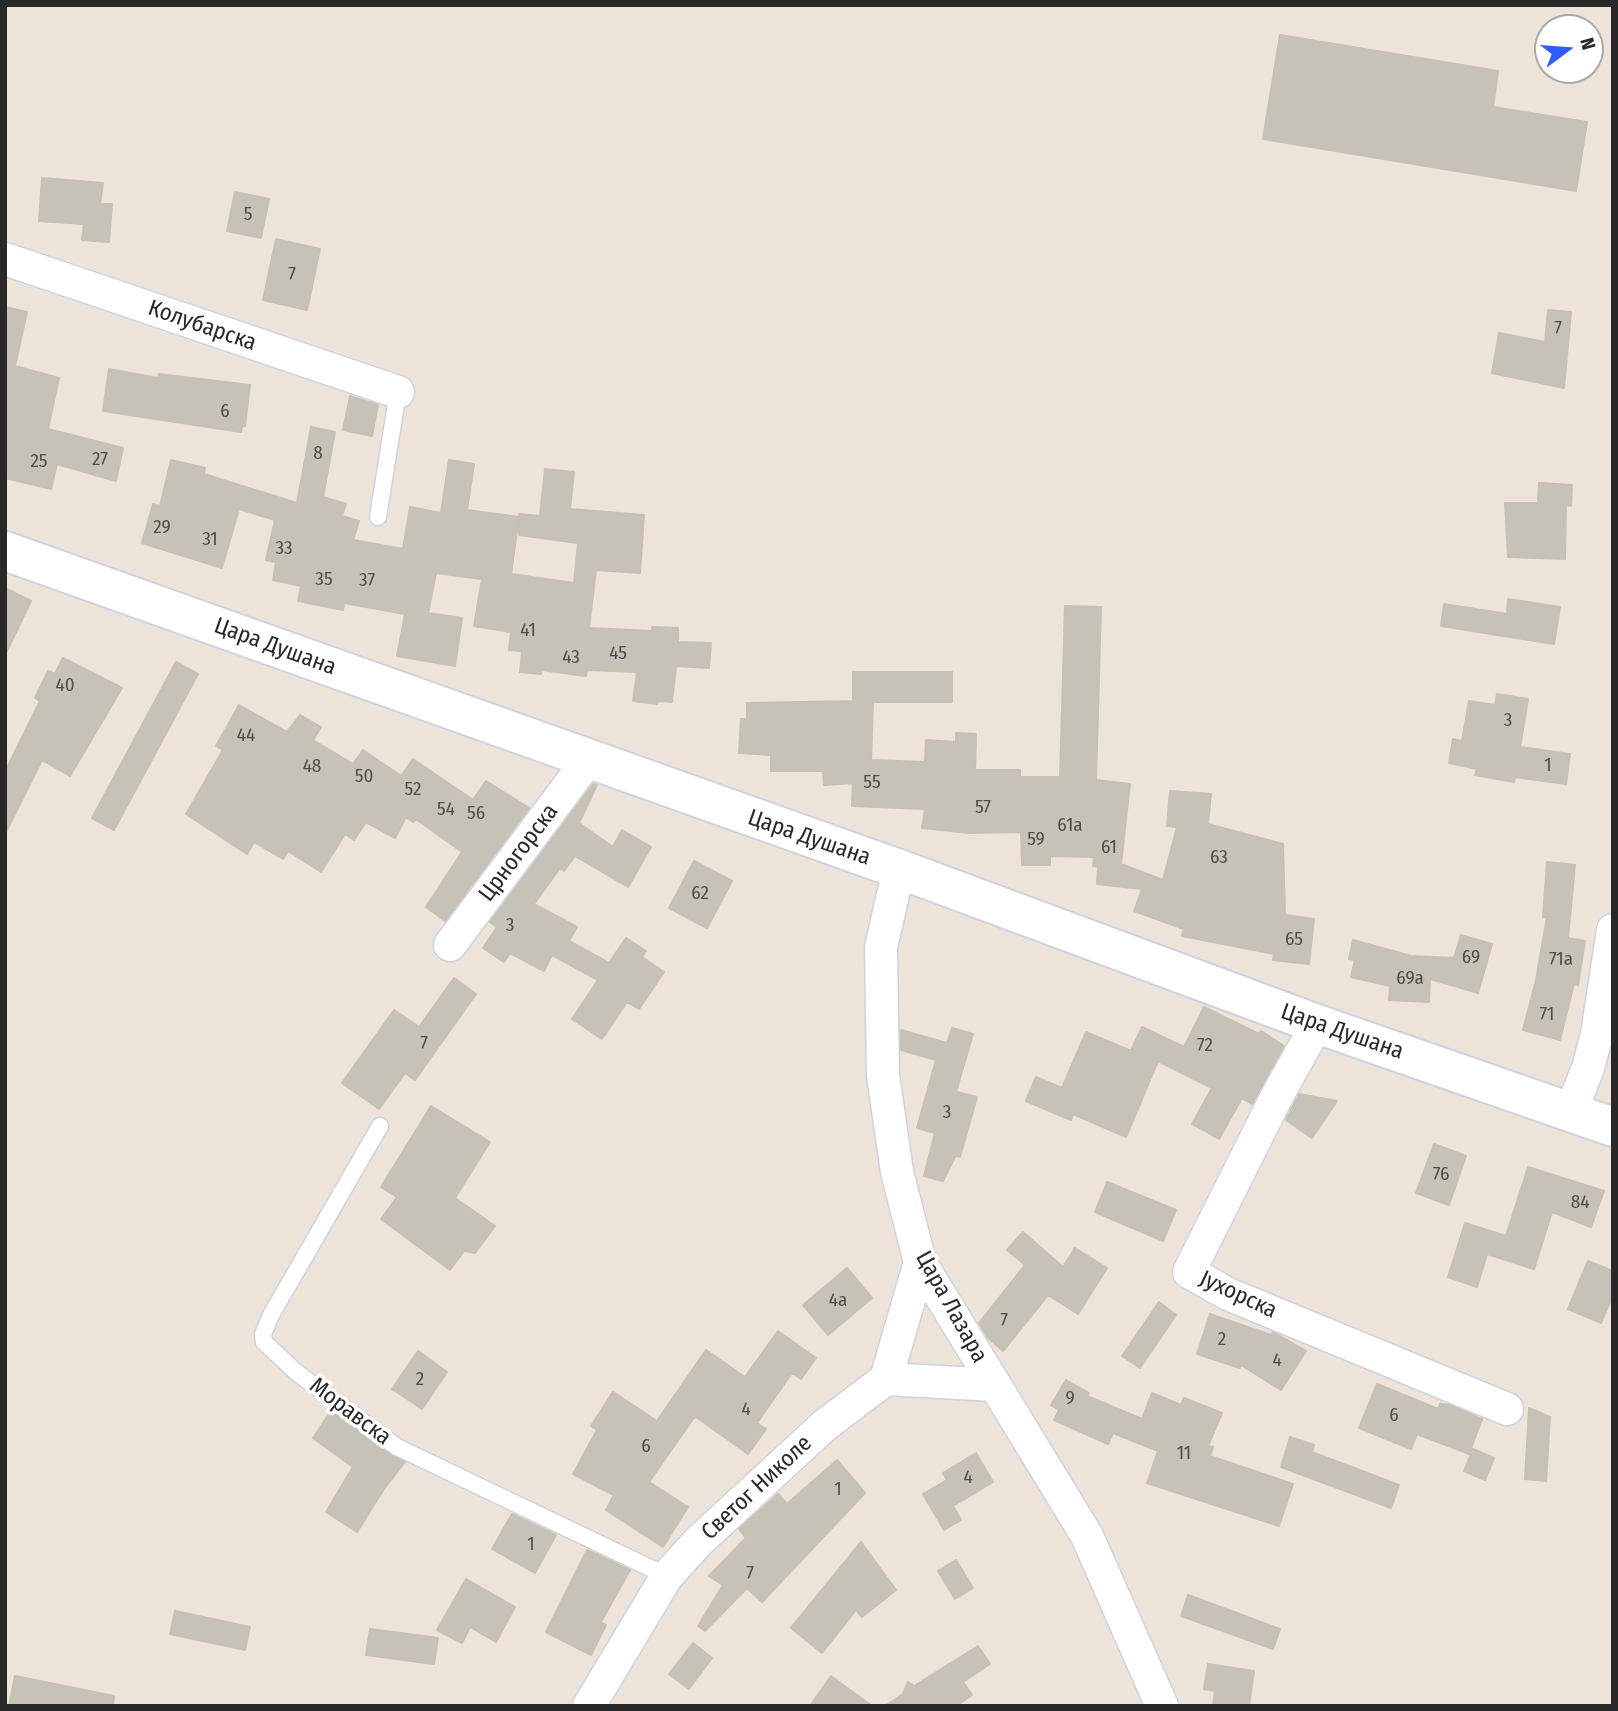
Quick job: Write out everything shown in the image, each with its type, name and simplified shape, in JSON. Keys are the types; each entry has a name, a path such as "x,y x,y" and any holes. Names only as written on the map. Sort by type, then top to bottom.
{"main road":[{"name":"Цара Душана","path":"5,551 899,869 1317,1024 1613,1127"}],"street":[{"name":"Колубарска","path":"5,259 398,392"},
{"name":"Црногорска","path":"450,945 588,760"},
{"name":"Цара Лазара","path":"899,869 881,947 883,1075 897,1172 920,1262 1087,1536 1162,1706"},
{"path":"1571,1111 1588,1068 1597,1034 1613,930"},
{"name":"Јухорска","path":"1317,1024 1276,1098 1189,1272 1228,1294 1507,1409"},
{"path":"920,1262 886,1379 995,1385"},
{"name":"Светог Николе","path":"589,1706 667,1576 699,1541 825,1425 886,1379"}],"lane":[{"path":"378,517 398,392"},
{"name":"Моравска","path":"380,1126 271,1315 263,1334 264,1342 296,1372 397,1447 667,1576"}],"building":[{"path":"1280,35 1498,71 1493,107 1587,122 1576,191 1263,139"},
{"path":"42,178 103,183 100,204 112,204 109,242 82,240 84,224 39,221"},
{"path":"235,192 269,199 261,238 227,231"},
{"path":"276,239 320,249 307,310 263,300"},
{"path":"5,307 27,312 15,366 59,378 48,429 123,448 116,481 57,464 51,489 5,478"},
{"path":"1548,310 1571,312 1564,388 1492,373 1499,333 1545,342"},
{"path":"109,369 158,378 159,374 250,385 245,426 242,426 241,432 103,411"},
{"path":"350,396 378,405 372,436 343,430"},
{"path":"311,427 335,432 323,497 346,504 342,516 359,521 353,540 403,549 410,507 441,513 449,460 474,464 467,510 519,517 519,514 540,516 545,469 574,472 570,509 644,515 640,573 596,570 589,628 652,631 652,627 678,628 678,642 711,643 709,668 676,666 672,702 658,701 657,704 633,701 637,672 587,670 586,676 541,670 541,674 520,672 522,651 509,650 511,632 474,626 482,579 436,573 428,613 462,618 455,666 397,656 405,614 344,603 343,610 298,601 301,586 273,580 276,562 266,560 275,520 239,509 222,568 142,543 153,504 160,506 171,460 205,468 204,474 297,503","holes":["519,517 519,535 578,543 574,583 511,574"]},
{"path":"1539,483 1572,485 1571,506 1566,505 1565,559 1508,557 1505,503 1538,503"},
{"path":"5,588 31,601 5,655"},
{"path":"1508,599 1560,607 1554,644 1441,626 1444,604 1507,614"},
{"path":"1065,606 1101,607 1096,780 1130,784 1121,864 1163,880 1177,827 1167,826 1170,791 1211,794 1208,824 1283,844 1285,915 1314,919 1309,964 1273,960 1274,954 1182,936 1184,929 1134,911 1142,889 1097,884 1098,867 1093,866 1094,857 1050,856 1050,865 1022,865 1021,832 969,833 922,828 925,809 852,806 853,783 824,785 823,771 771,771 771,755 739,753 741,719 747,719 747,703 853,701 853,672 952,672 952,702 873,702 871,760 925,762 926,740 956,742 956,733 976,734 975,770 1020,770 1020,777 1060,777"},
{"path":"63,658 122,688 70,776 42,760 5,834 5,772 40,701 35,698 48,671 55,674"},
{"path":"176,662 198,674 114,830 92,818"},
{"path":"1497,694 1528,699 1520,747 1570,754 1566,784 1515,777 1514,782 1475,775 1477,769 1449,763 1453,739 1462,741 1469,701 1495,705"},
{"path":"239,705 287,732 300,715 321,727 313,740 353,764 363,750 401,776 413,759 473,800 486,781 529,808 445,921 426,907 462,852 416,819 413,822 406,817 395,838 366,822 354,840 345,834 321,872 288,851 283,859 254,842 247,854 186,814 223,750 216,746"},
{"path":"593,784 597,785 579,823 613,847 622,830 651,847 628,887 575,856 564,871 560,868 534,904 577,927 569,941 609,963 626,938 646,951 642,957 664,972 639,1009 627,1002 602,1039 572,1019 598,980 552,955 544,971 510,953 504,962 483,948 497,927 490,922"},
{"path":"694,861 732,881 707,928 669,908"},
{"path":"1547,862 1575,865 1568,938 1585,941 1578,985 1574,984 1560,1040 1523,1030 1536,980 1547,917 1543,917"},
{"path":"1461,935 1492,944 1478,993 1430,979 1429,1002 1389,1000 1390,986 1351,977 1355,960 1349,959 1353,940 1411,956 1454,958"},
{"path":"454,978 476,994 415,1080 405,1073 379,1109 342,1083 394,1010 419,1027"},
{"path":"1204,1007 1259,1034 1261,1031 1284,1046 1252,1104 1242,1098 1219,1139 1192,1124 1212,1088 1158,1061 1126,1137 1073,1114 1071,1120 1026,1101 1036,1077 1062,1088 1086,1032 1131,1051 1142,1027 1184,1047"},
{"path":"952,1028 973,1034 956,1092 977,1097 960,1157 956,1155 943,1181 924,1176 935,1133 917,1128 936,1060 901,1050 901,1030 947,1043"},
{"path":"1299,1094 1337,1101 1312,1138 1286,1120"},
{"path":"431,1106 490,1142 455,1198 495,1226 475,1253 464,1251 450,1270 381,1219 397,1197 381,1187"},
{"path":"1434,1144 1466,1156 1449,1205 1416,1193"},
{"path":"1528,1167 1604,1191 1591,1227 1552,1212 1534,1269 1487,1254 1477,1287 1448,1277 1465,1223 1506,1236"},
{"path":"1107,1182 1176,1210 1163,1241 1095,1212"},
{"path":"1023,1232 1063,1267 1075,1248 1107,1268 1078,1314 1048,1295 1003,1351 988,1338 979,1323 1025,1265 1007,1250"},
{"path":"1588,1261 1613,1271 1613,1295 1601,1323 1568,1309"},
{"path":"847,1268 872,1298 828,1335 803,1305"},
{"path":"1159,1302 1176,1315 1140,1368 1122,1356"},
{"path":"1210,1314 1271,1335 1273,1332 1306,1351 1281,1390 1241,1365 1240,1368 1197,1354"},
{"path":"778,1331 816,1358 801,1379 792,1373 757,1423 766,1429 748,1454 696,1417 693,1419 649,1482 688,1507 663,1547 606,1510 614,1495 573,1474 597,1430 591,1426 613,1392 657,1421 706,1350 745,1377"},
{"path":"418,1351 447,1372 422,1409 392,1389"},
{"path":"1066,1380 1089,1393 1087,1396 1142,1419 1152,1393 1181,1405 1184,1398 1222,1413 1208,1446 1213,1447 1210,1456 1293,1484 1279,1526 1147,1483 1158,1451 1113,1433 1108,1444 1054,1420 1059,1410 1051,1405"},
{"path":"1377,1384 1438,1409 1440,1404 1449,1405 1482,1419 1469,1454 1417,1434 1411,1449 1359,1428"},
{"path":"1529,1408 1550,1417 1546,1481 1525,1479"},
{"path":"331,1411 405,1462 357,1532 326,1512 353,1467 313,1438"},
{"path":"1290,1437 1314,1445 1312,1452 1399,1485 1391,1508 1281,1467"},
{"path":"1473,1449 1494,1458 1485,1480 1464,1471"},
{"path":"976,1453 993,1482 953,1506 961,1520 944,1530 923,1494 947,1480 943,1473"},
{"path":"837,1460 865,1493 762,1602 747,1588 705,1631 698,1626 723,1585 709,1576 746,1538 739,1529 778,1494 787,1504"},
{"path":"512,1514 556,1535 535,1573 492,1549"},
{"path":"861,1542 896,1590 862,1617 856,1610 822,1653 791,1628"},
{"path":"587,1550 630,1570 601,1622 606,1625 591,1655 546,1632"},
{"path":"956,1560 973,1588 955,1599 938,1571"},
{"path":"466,1579 515,1607 496,1642 470,1627 462,1643 437,1630"},
{"path":"1188,1595 1280,1629 1273,1649 1181,1616"},
{"path":"175,1611 250,1627 245,1650 170,1634"},
{"path":"370,1629 438,1638 434,1664 366,1655"},
{"path":"693,1643 712,1658 689,1689 669,1674"},
{"path":"978,1646 990,1664 963,1682 972,1695 956,1706 885,1706 903,1694 908,1682 914,1686"},
{"path":"1208,1664 1254,1671 1249,1706 1213,1706 1215,1691 1204,1689"},
{"path":"15,1676 114,1696 113,1706 9,1706"},
{"path":"831,1676 872,1706 810,1706"}]}
